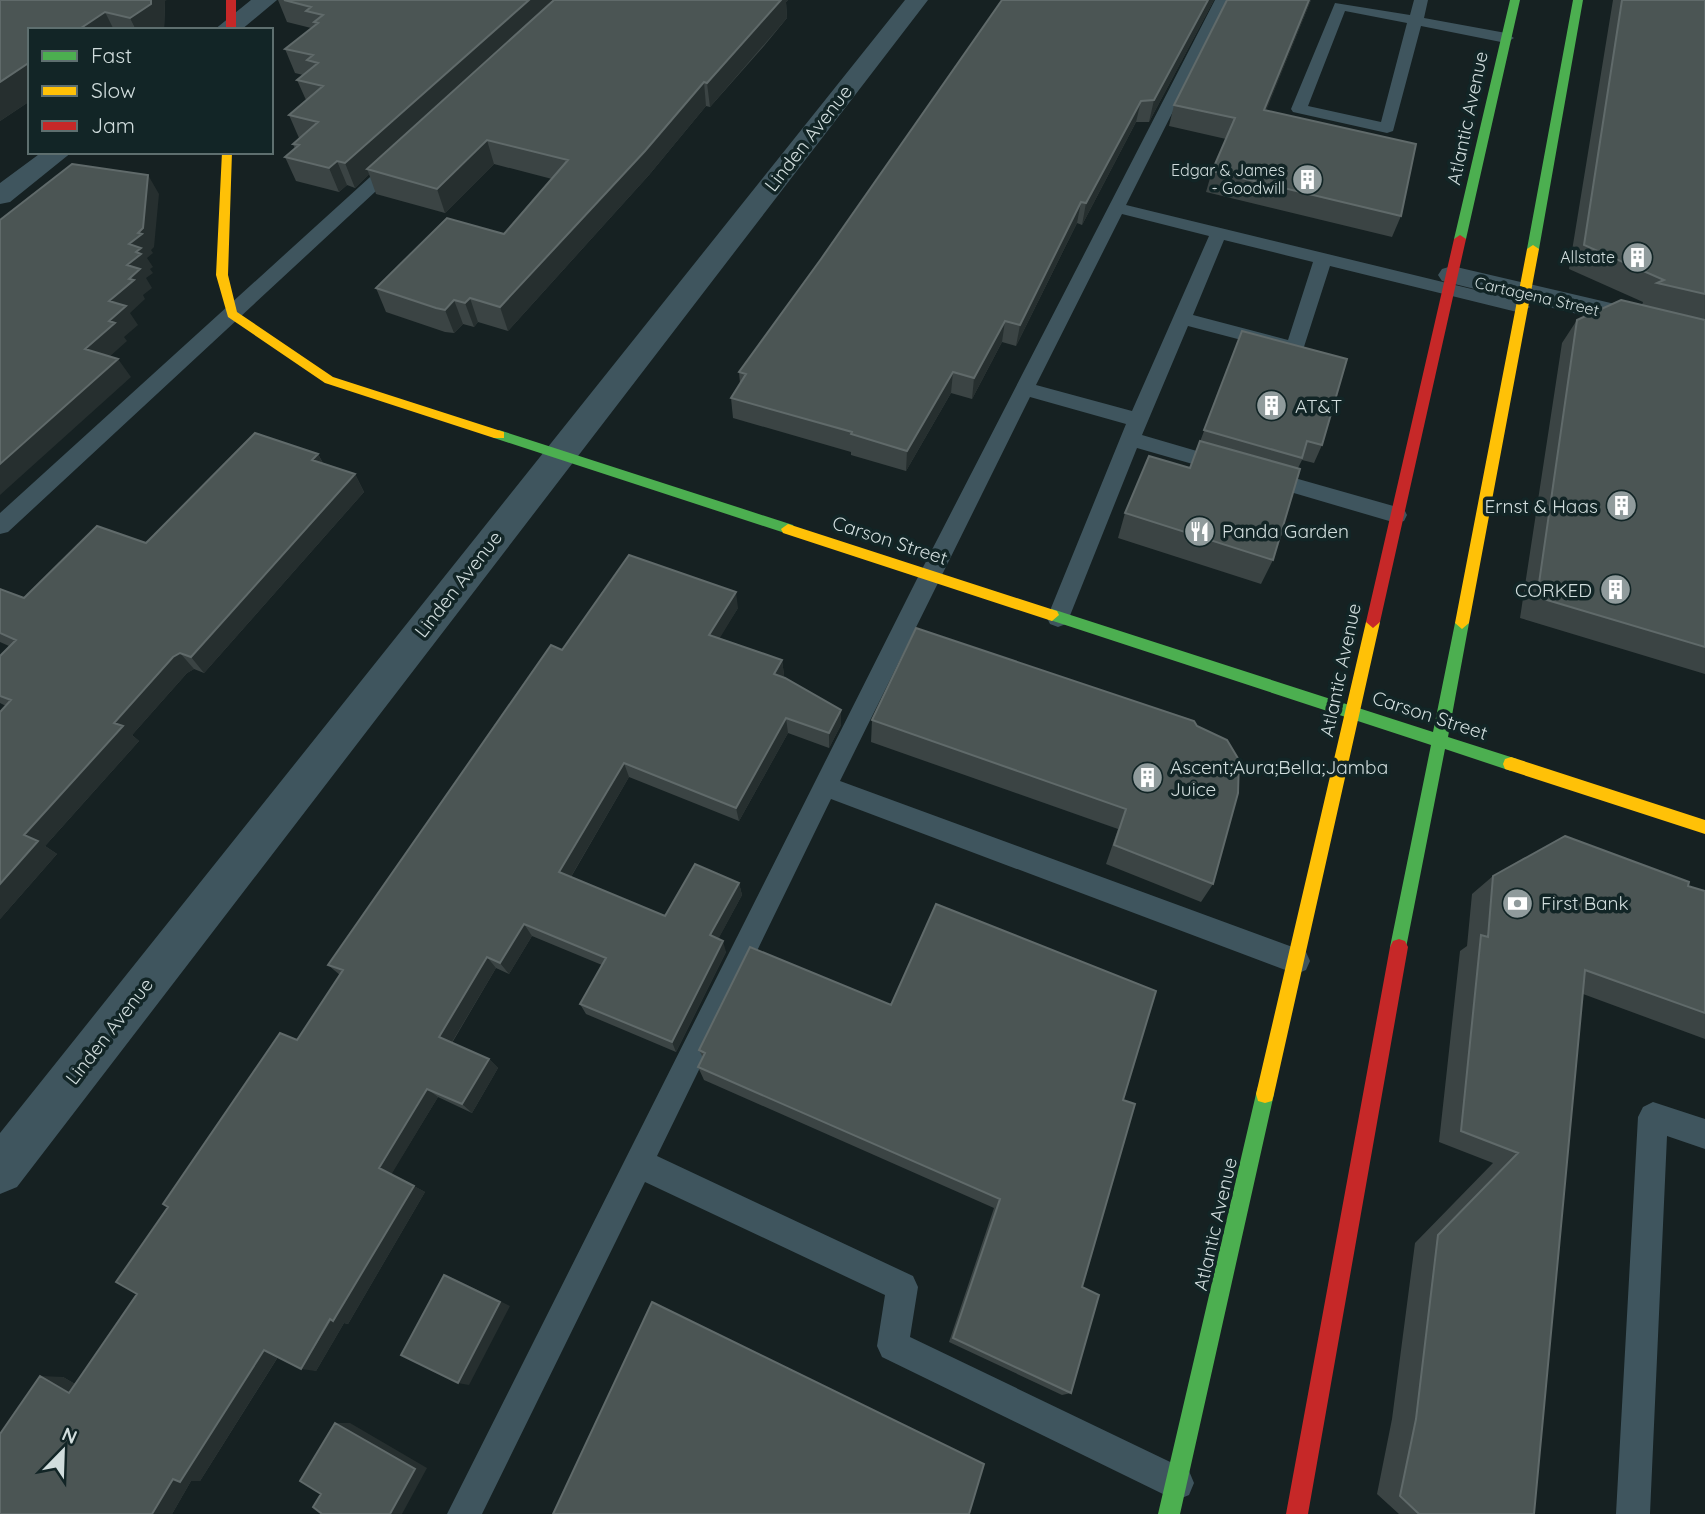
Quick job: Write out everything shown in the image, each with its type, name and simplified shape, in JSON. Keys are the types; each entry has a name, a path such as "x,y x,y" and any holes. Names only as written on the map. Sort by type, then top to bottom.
{"main road":[{"path":"229,28 230,0"},
{"name":"Atlantic Avenue","path":"1169,1514 1515,0"},
{"path":"1297,1514 1380,1043 1578,0"},
{"path":"227,154 222,275 232,314"},
{"name":"Carson Street","path":"232,314 329,380 399,405 559,454 1705,827"}],"street":[{"path":"229,28 266,0"},
{"name":"Linden Avenue","path":"0,1170 917,0"},
{"path":"0,196 56,154"},
{"name":"Cartagena Street","path":"1450,282 1523,300 1705,335"}],"lane":[{"path":"464,1514 930,575 1222,0"},
{"path":"1421,0 1415,21 1387,128 1300,109 1340,6 1415,21 1506,38"},
{"path":"0,526 414,147"},
{"path":"1117,208 1323,258 1450,282"},
{"path":"1058,618 1180,318 1219,232"},
{"path":"1180,318 1295,348 1323,258"},
{"path":"1024,388 1134,430 1396,514"},
{"path":"825,786 1296,961"},
{"path":"1633,1514 1653,1117 1705,1134"},
{"path":"638,1163 902,1287 894,1346 1177,1483"}],"building":[{"path":"0,0 151,0 151,4 130,18 105,12 81,28 28,28 28,63 0,82"},
{"path":"284,0 529,0 345,163 337,161 329,168 285,157 299,145 293,144 318,122 289,115 323,86 297,80 318,63 307,60 313,55 285,49 318,23 314,22 323,15 306,11 311,7"},
{"path":"554,0 781,0 500,307 470,298 465,303 454,300 445,310 376,288 447,218 504,234 568,160 487,140 437,189 367,169"},
{"path":"1002,0 1208,0 1154,100 1141,101 1086,203 1081,202 1020,325 1005,321 974,378 953,372 907,451 851,434 852,432 731,398 746,374 739,372"},
{"path":"1227,0 1309,0 1264,110 1416,144 1401,216 1212,171 1235,118 1174,105"},
{"path":"1622,0 1705,0 1705,294 1657,283 1664,280 1584,245"},
{"path":"72,164 148,175 143,228 138,233 142,234 129,244 141,248 136,252 141,254 127,265 140,269 129,279 134,280 109,301 126,306 109,321 115,323 85,349 118,359 0,464 0,220"},
{"path":"1621,300 1705,320 1705,647 1537,597 1577,320"},
{"path":"1242,331 1347,359 1322,445 1307,441 1302,458 1204,430"},
{"path":"255,433 318,454 312,460 355,474 191,657 180,653 173,657 114,723 123,726 24,835 38,841 0,884 0,712 11,700 0,696 0,656 16,640 0,633 0,589 24,598 97,526 146,543"},
{"path":"1200,441 1300,469 1273,560 1125,513 1149,456 1190,468"},
{"path":"629,555 736,592 709,635 782,660 774,674 841,710 829,733 786,718 736,808 624,763 559,872 665,916 695,864 739,883 710,935 723,941 672,1042 580,1004 606,958 524,924 500,963 487,957 439,1037 489,1059 462,1104 427,1089 379,1168 414,1186 301,1369 264,1350 180,1482 173,1479 152,1514 0,1514 0,1434 40,1376 69,1393 137,1294 116,1282 168,1207 163,1204 280,1033 297,1040 343,970 328,965 551,645 562,650"},
{"name":"Ascent;Aura;Bella;Jamba Juice","path":"916,628 1194,721 1197,726 1227,740 1239,760 1238,793 1213,884 1114,845 1126,809 872,720"},
{"path":"1565,836 1689,882 1688,886 1705,891 1705,1013 1585,970 1534,1514 1419,1514 1400,1496 1416,1419 1438,1235 1518,1153 1461,1131 1481,935 1488,937 1493,876"},
{"path":"936,904 1156,991 1123,1100 1135,1104 1082,1287 1099,1295 1071,1393 953,1338 1000,1199 698,1067 705,1053 699,1050 750,947 891,1005"},
{"path":"444,1275 500,1302 458,1383 401,1355"},
{"path":"652,1302 984,1464 969,1514 553,1514"},
{"path":"335,1423 415,1469 390,1514 322,1514 313,1507 321,1494 300,1481"}],"traffic: fast":[{"path":"1460,239 1515,0"},
{"path":"1533,249 1578,0"},
{"path":"499,435 788,529"},
{"path":"1052,615 1511,764"},
{"path":"1399,947 1462,623"},
{"path":"1169,1514 1265,1094"}],"traffic: slow":[{"path":"227,154 222,275 232,314 329,380 499,435"},
{"path":"1462,623 1533,249"},
{"path":"788,529 1052,615"},
{"path":"1265,1094 1373,622"},
{"path":"1511,764 1705,827"}],"traffic: jam":[{"path":"231,0 231,28"},
{"path":"1373,622 1460,239"},
{"path":"1297,1514 1399,947"}],"place":[{"name":"Edgar & James - Goodwill","path":"1308,179"},
{"name":"Allstate","path":"1638,257"},
{"name":"AT&T","path":"1272,406"},
{"name":"Ernst & Haas","path":"1621,506"},
{"name":"Panda Garden","path":"1199,531"},
{"name":"CORKED","path":"1615,590"},
{"name":"Ascent;Aura;Bella;Jamba Juice","path":"1147,778"},
{"name":"First Bank","path":"1518,903"}]}
